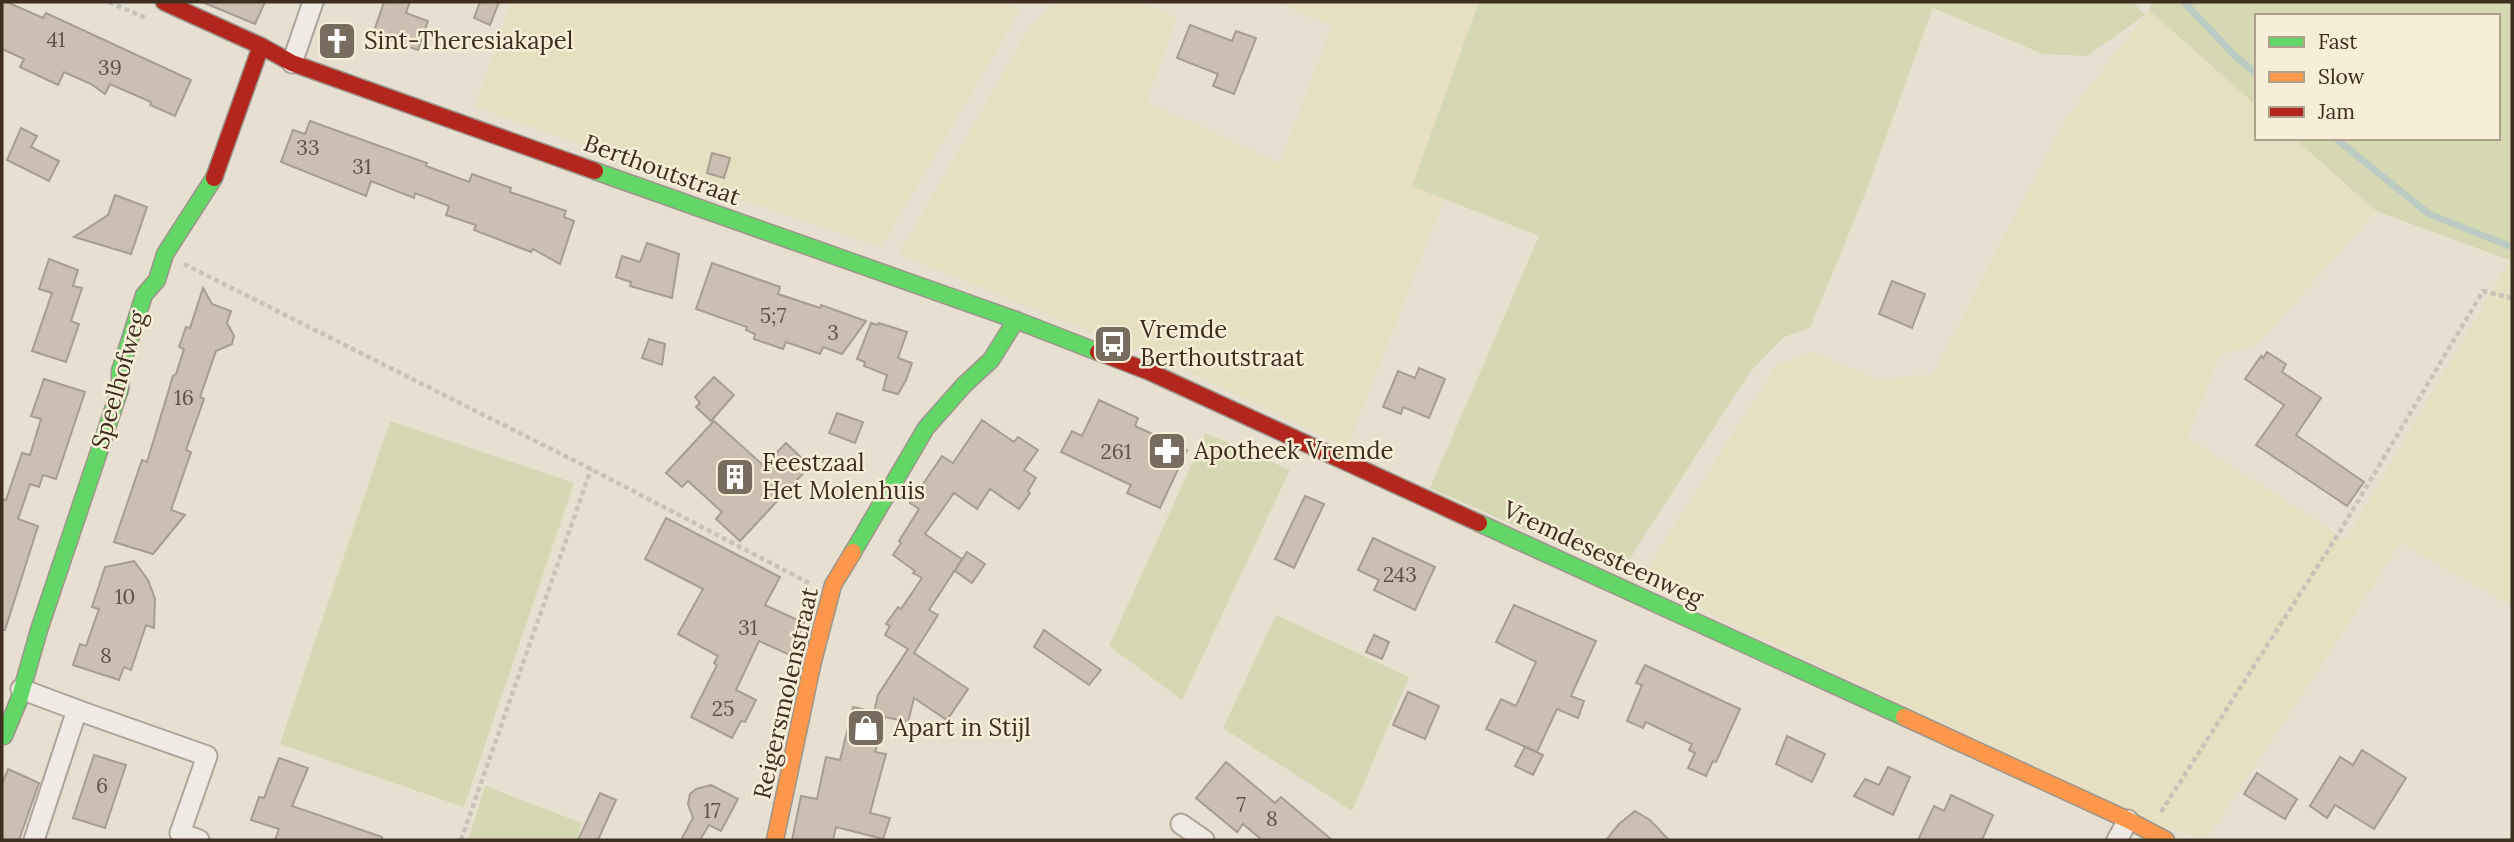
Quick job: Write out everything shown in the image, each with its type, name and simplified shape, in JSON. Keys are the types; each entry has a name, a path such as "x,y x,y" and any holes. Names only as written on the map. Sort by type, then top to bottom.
{"street":[{"path":"164,2 261,46"},
{"path":"292,63 313,2"},
{"name":"Berthoutstraat","path":"261,46 292,63 1016,320"},
{"name":"Speelhofweg","path":"4,736 19,700 120,389 120,371 144,295 157,281 165,254 218,172 261,46"},
{"name":"Reigersmolenstraat","path":"775,840 830,594 852,550 926,428 964,385 991,360 1016,320"},
{"name":"Vremdesesteenweg","path":"1016,320 1150,372 2128,820 2166,840"},
{"path":"21,688 207,756 180,833 199,840"},
{"path":"34,840 77,710"},
{"path":"2117,840 2128,820"},
{"path":"1181,824 1204,840"}],"path":[{"path":"109,2 158,23"},
{"path":"165,254 591,469 830,594"},
{"path":"2149,831 2342,528 2483,291 2512,299"},
{"path":"461,840 591,469"}],"shaded area":[{"path":"511,2 1005,2 1020,10 881,247 475,107"},
{"path":"1064,2 1140,2 1177,18 1146,102 1280,163 1332,26 1276,2 1479,2 1412,186 1444,199 1347,448 1183,369 899,254 1030,27 1051,6"},
{"path":"2149,10 2255,104 2255,140 2296,140 2376,211 2258,344 2220,355 2187,437 2346,540 2510,260 2512,261 2512,606 2401,543 2207,839 2164,828 1640,580 1776,366 1813,352 1877,380 1933,374 2066,118"}],"green space":[{"path":"1479,2 2133,2 2145,15 2087,56 2043,54 1933,8 1867,189 1810,328 1784,337 1750,372 1621,572 1430,488 1539,236 1412,186"},
{"path":"2152,2 2512,2 2512,261 2376,211 2296,140 2500,140 2500,14 2255,14 2255,104 2149,10"},
{"path":"390,421 574,483 464,807 280,744"},
{"path":"1206,433 1290,470 1182,700 1109,646"},
{"path":"1276,615 1409,677 1352,811 1223,728"},
{"path":"485,786 582,823 577,840 468,840"}],"building":[{"path":"2,2 43,18 46,13 191,80 175,116 110,84 105,94 91,84 64,72 58,85 20,67 24,59 2,49"},
{"path":"202,2 265,2 255,24"},
{"path":"384,2 410,2 406,13 428,21 418,50 373,34"},
{"path":"480,2 499,2 490,25 474,18"},
{"path":"1190,25 1232,41 1236,31 1256,38 1234,94 1213,86 1218,74 1177,58"},
{"path":"310,121 427,163 426,166 469,182 472,174 511,188 510,192 566,211 564,217 574,221 560,264 533,249 531,252 474,230 476,225 446,215 449,206 415,193 414,198 371,181 366,196 281,162 293,130 305,134"},
{"path":"21,128 37,136 31,147 59,161 49,181 7,160"},
{"path":"712,153 730,158 724,178 707,173"},
{"path":"115,195 147,207 131,254 74,237 108,215"},
{"path":"647,243 679,254 672,298 630,286 631,282 616,277 622,256 640,262"},
{"path":"49,259 78,270 73,286 82,288 71,321 79,324 66,362 32,351 52,293 39,289"},
{"path":"712,263 780,287 778,294 866,321 842,354 823,347 820,354 786,342 783,349 754,339 755,334 746,330 747,327 696,309"},
{"path":"1892,281 1925,294 1912,328 1879,314"},
{"path":"203,288 212,304 231,311 227,323 234,336 232,344 216,351 200,397 204,399 186,450 191,452 171,510 185,515 153,554 114,542 142,460 147,462 184,349 179,347 186,327 190,328"},
{"path":"871,323 907,332 898,358 912,363 898,394 883,390 887,375 864,366 865,362 857,359"},
{"path":"649,339 665,344 662,365 642,358"},
{"path":"2267,352 2286,364 2282,372 2321,398 2296,435 2364,482 2347,506 2256,445 2284,405 2245,379 2261,356 2263,358"},
{"path":"1419,368 1445,379 1429,418 1403,407 1401,414 1383,407 1398,371 1415,378"},
{"path":"714,377 734,395 711,421 696,407 700,403 695,397"},
{"path":"44,379 85,392 56,479 43,475 39,487 30,484 18,519 38,526 5,630 2,630 2,499 6,500 22,453 30,455 41,419 31,416"},
{"path":"1099,400 1138,418 1135,426 1187,450 1160,508 1127,493 1131,485 1061,452 1072,431 1082,436"},
{"path":"837,413 863,422 855,443 829,433"},
{"path":"982,420 1014,442 1018,437 1038,450 1024,470 1036,478 1019,509 990,489 977,509 954,493 925,534 962,559 929,610 938,615 914,653 968,689 947,720 914,698 908,722 885,717 875,752 886,754 870,813 890,818 883,839 836,827 833,840 792,840 801,796 817,799 826,757 840,760 853,707 874,712 878,695 908,649 885,635 890,626 886,624 898,607 901,609 922,578 893,555 919,509 910,503 942,456 953,463"},
{"name":"Feestzaal Het Molenhuis","path":"714,421 764,466 786,443 810,466 740,541 716,519 722,512 688,481 682,487 666,473"},
{"path":"1305,496 1324,504 1294,568 1275,559"},
{"path":"666,518 780,577 765,605 804,623 790,655 759,641 736,690 756,700 745,722 741,721 732,738 691,717 717,665 714,663 718,656 678,634 703,589 645,559"},
{"path":"1373,538 1435,567 1415,610 1374,590 1379,580 1358,570"},
{"path":"967,552 985,564 972,583 955,571"},
{"path":"134,561 148,580 155,599 154,628 146,625 131,670 124,667 119,680 73,665 80,644 86,646 99,609 92,607 105,567"},
{"path":"1514,605 1596,641 1571,696 1584,701 1578,718 1557,709 1537,752 1486,729 1501,699 1516,706 1536,662 1496,642"},
{"path":"1044,630 1101,670 1089,685 1034,647"},
{"path":"1374,635 1389,642 1382,659 1366,652"},
{"path":"1645,665 1740,709 1716,762 1713,761 1706,776 1688,768 1695,753 1689,750 1692,744 1646,722 1643,728 1627,721 1642,685 1636,683"},
{"path":"1408,692 1439,706 1425,739 1393,725"},
{"path":"1787,736 1825,754 1812,782 1776,764"},
{"path":"1525,747 1543,755 1533,775 1515,766"},
{"path":"2362,750 2406,778 2374,829 2335,805 2327,818 2310,806 2340,757 2353,765"},
{"path":"94,755 126,765 105,828 73,818"},
{"path":"279,758 308,768 292,806 382,837 382,840 275,840 279,829 251,820 259,797 264,798"},
{"path":"1226,762 1275,803 1281,797 1332,840 1262,840 1243,824 1237,832 1196,798"},
{"path":"1888,767 1910,777 1893,815 1854,796 1865,779 1879,785"},
{"path":"8,769 39,783 19,840 2,840 2,784"},
{"path":"2257,773 2297,799 2285,819 2244,794"},
{"path":"711,785 738,799 721,831 709,825 700,840 681,840 693,818 688,804 690,794 696,789"},
{"path":"600,793 616,800 598,840 578,840"},
{"path":"1951,795 1993,815 1982,840 1918,840 1934,806 1944,811"},
{"path":"1635,811 1650,820 1669,840 1606,840 1619,824"}],"waterway":[{"path":"2184,2 2235,56 2255,72"},
{"path":"2337,140 2429,214 2512,247"}],"traffic: fast":[{"path":"595,171 1016,320 1098,352"},
{"path":"4,736 19,700 39,630 120,389 120,371 144,295 157,280 165,254 214,178"},
{"path":"853,552 926,428 964,385 991,360 1016,320"},
{"path":"1479,523 1904,717"}],"traffic: slow":[{"path":"775,840 813,661 833,585 853,552"},
{"path":"1904,717 2166,840"}],"traffic: jam":[{"path":"164,2 292,63 595,171"},
{"path":"214,178 261,46"},
{"path":"1098,352 1150,372 1479,523"}],"place":[{"name":"Sint-Theresiakapel","path":"337,41"},
{"name":"Vremde Berthoutstraat","path":"1113,344"},
{"name":"Apotheek Vremde","path":"1167,451"},
{"name":"Feestzaal Het Molenhuis","path":"735,477"},
{"name":"Apart in Stijl","path":"866,728"}]}
